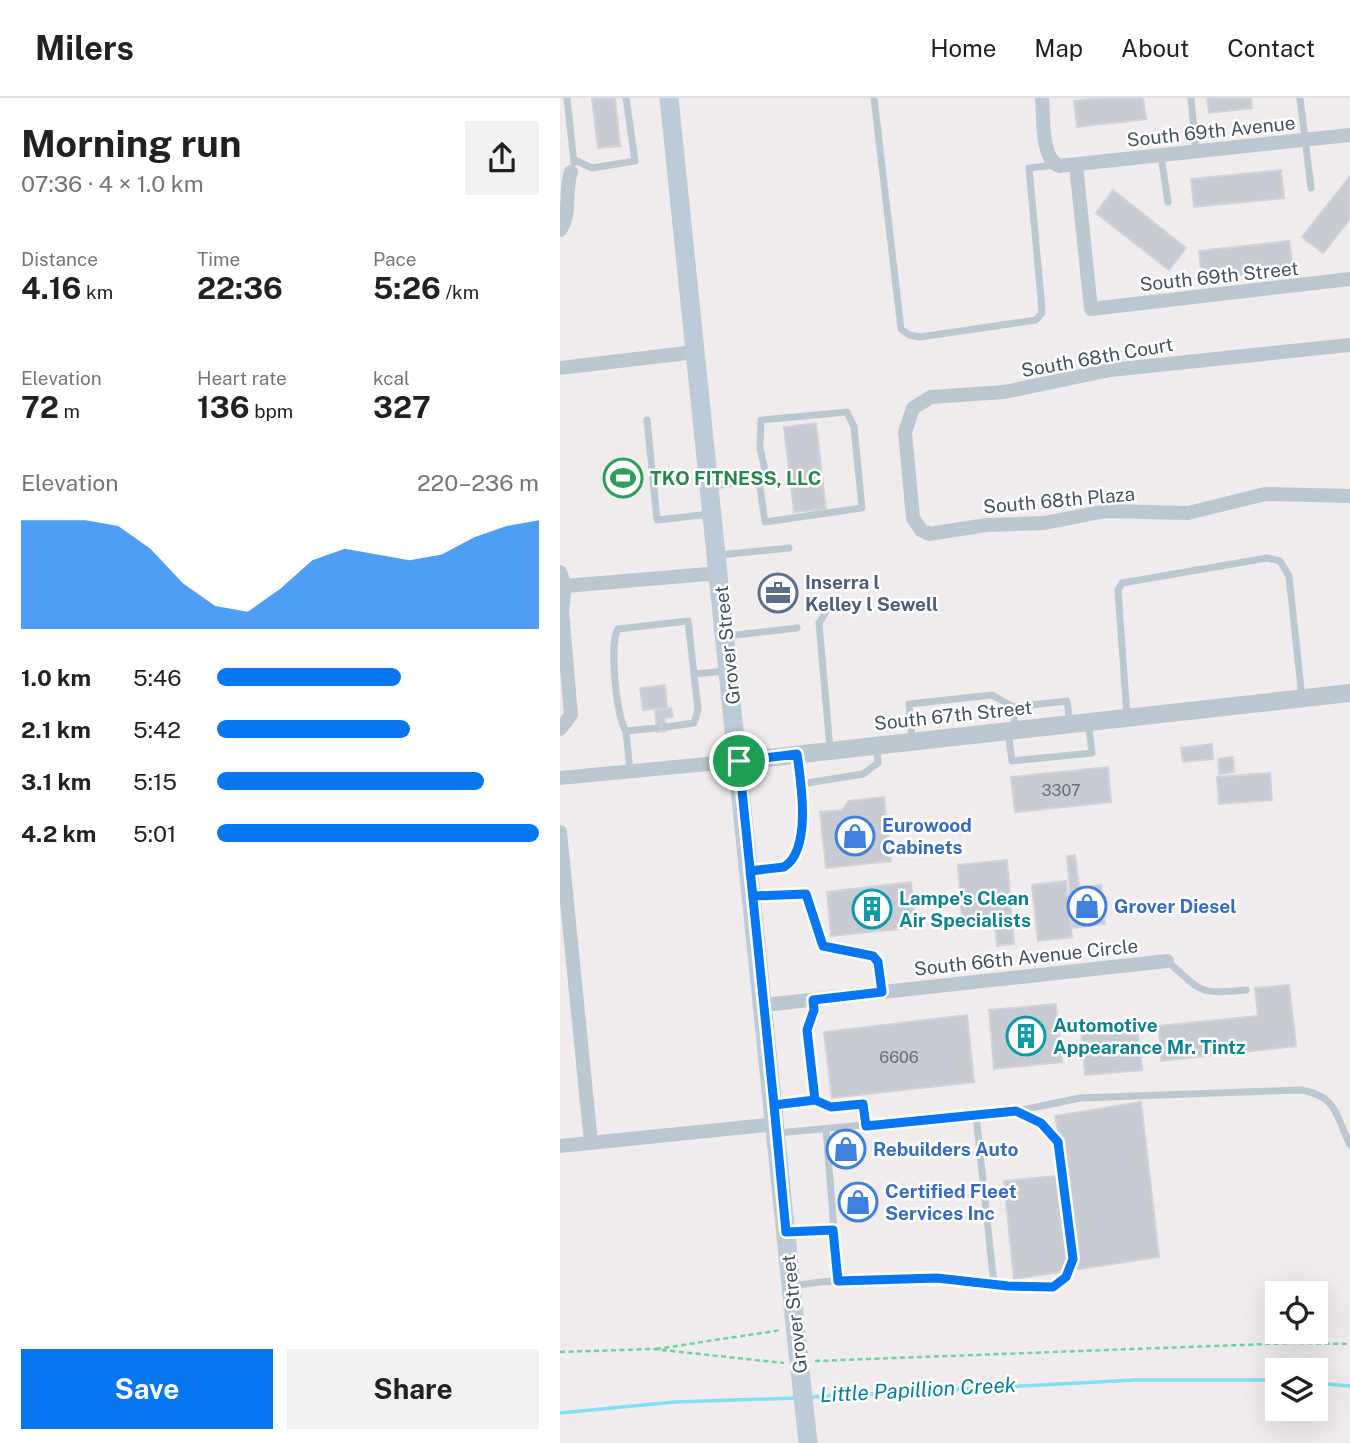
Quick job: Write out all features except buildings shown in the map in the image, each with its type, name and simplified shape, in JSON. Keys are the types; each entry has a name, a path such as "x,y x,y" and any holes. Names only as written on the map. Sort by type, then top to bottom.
{"main road":[{"name":"Grover Street","path":"669,98 727,636 797,1359 808,1442"}],"street":[{"path":"1042,98 1048,153 1055,165"},
{"name":"South 69th Avenue","path":"1055,165 1076,165 1350,135"},
{"name":"South 69th Street","path":"1076,165 1091,309 1350,279"},
{"path":"560,230 565,222 573,166"},
{"name":"South 68th Court","path":"910,466 905,425 913,408 931,397 1004,392 1131,368 1350,345"},
{"path":"560,368 695,352"},
{"name":"South 68th Plaza","path":"910,466 913,518 921,530 937,535 986,525 1044,523 1106,511 1188,513 1265,494 1350,496"},
{"path":"560,729 571,715 562,611 563,579 719,564"},
{"name":"South 67th Street","path":"560,778 739,761 1350,692"},
{"path":"560,832 591,1143"},
{"name":"South 66th Avenue Circle","path":"764,1005 1167,961"},
{"path":"560,1146 775,1121"}],"lane":[{"path":"567,98 573,166 592,168 635,161 626,98"},
{"path":"874,98 901,329 909,335 919,337 1036,320 1042,313 1029,169 1055,165"},
{"path":"1191,98 1196,152"},
{"path":"1300,98 1311,188"},
{"path":"1160,156 1168,202"},
{"path":"711,486 759,480 767,479 760,448 761,420 847,412 854,427 862,508 765,522 759,480"},
{"path":"647,420 657,520 714,513"},
{"path":"719,564 789,548"},
{"path":"1127,717 1118,590 1122,583 1266,558 1280,561 1289,576 1302,698"},
{"path":"830,750 820,624 831,604"},
{"path":"629,771 626,731 621,720 615,675 615,635 618,629 688,621 698,710 694,723 666,727"},
{"path":"727,636 797,628"},
{"path":"694,674 730,670"},
{"path":"912,741 909,704 992,695 1013,707 1067,701 1092,752 1012,761 1013,707"},
{"path":"626,731 656,728"},
{"path":"801,784 863,774 878,763 877,744"},
{"path":"750,871 784,867 794,857 802,838 801,784 797,754"},
{"path":"753,896 806,894 823,946 873,956 878,962 882,992"},
{"path":"1167,961 1197,989 1208,993 1245,990"},
{"path":"813,1000 814,1010 807,1030 815,1100"},
{"path":"775,1121 826,1129 1016,1111 1080,1098 1301,1090 1322,1094 1330,1102 1350,1145"},
{"path":"775,1121 815,1100"},
{"path":"815,1100 831,1107 863,1104 866,1126"},
{"path":"792,1286 838,1281 937,1278 994,1285 1053,1287 1066,1277 1073,1259 1058,1142 1041,1123 1016,1111"},
{"path":"976,1115 994,1285"},
{"path":"826,1129 838,1281"},
{"path":"786,1232 833,1230"}],"path":[{"path":"560,1353 653,1349 796,1328"},
{"path":"653,1349 797,1359 1350,1344"}],"waterway":[{"name":"Little Papillion Creek","path":"811,1397 1136,1380 1265,1380"},
{"name":"Little Papillion Creek","path":"1328,1384 1350,1386"},
{"name":"Little Papillion Creek","path":"560,1413 674,1402 797,1398"}],"place":[{"name":"TKO FITNESS, LLC","path":"623,478"},
{"name":"Inserra l Kelley l Sewell","path":"778,593"},
{"name":"Eurowood Cabinets","path":"855,836"},
{"name":"Grover Diesel","path":"1087,906"},
{"name":"Lampe's Clean Air Specialists","path":"872,909"},
{"name":"Automotive Appearance Mr. Tintz","path":"1026,1036"},
{"name":"Rebuilders Auto","path":"846,1149"},
{"name":"Certified Fleet Services Inc","path":"858,1202"}],"route":[{"path":"739,761 746,833 774,1105 815,1100 831,1107 863,1104 866,1126 1016,1111 1041,1123 1058,1142 1073,1259 1066,1277 1053,1287 1008,1286 937,1278 838,1281 833,1230 786,1232 774,1105 815,1100 807,1030 814,1010 813,1000 882,992 878,962 873,956 868,953 842,952 823,946 806,894 802,892 753,896 750,871 784,867 790,863 798,849 803,823 799,796 801,784 797,754 739,761"}]}
